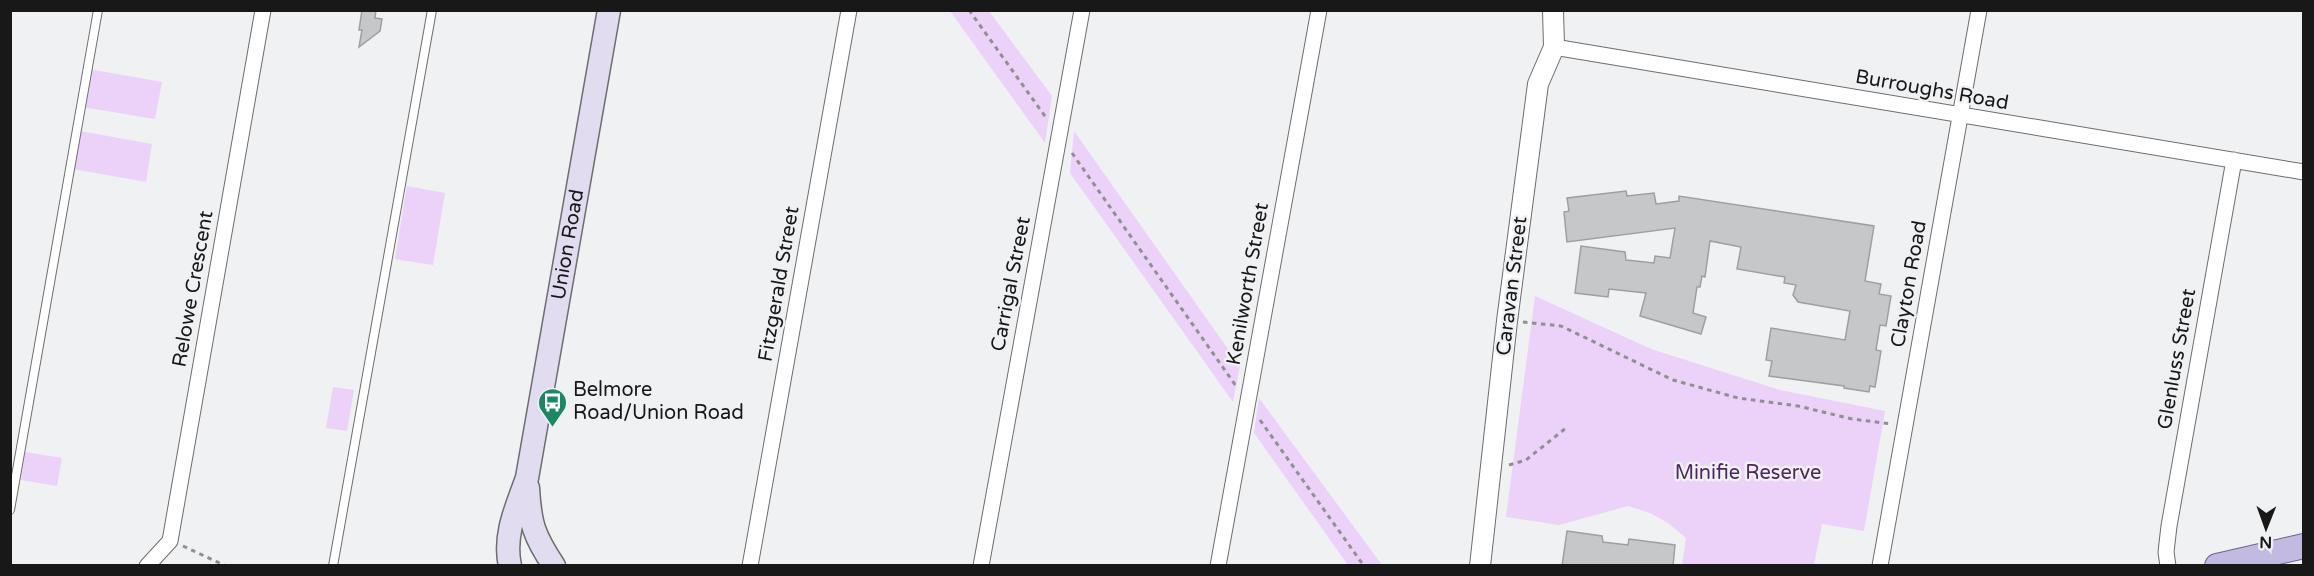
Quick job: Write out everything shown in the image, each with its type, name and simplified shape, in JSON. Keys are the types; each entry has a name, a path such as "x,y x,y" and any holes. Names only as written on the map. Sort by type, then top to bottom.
{"main road":[{"name":"Union Road","path":"510,566 507,553 508,534 527,478 609,10"},
{"name":"Union Road","path":"527,478 532,527 538,542 554,566"},
{"path":"2217,566 2304,546"}],"street":[{"name":"Relowe Crescent","path":"170,541 263,10"},
{"name":"Fitzgerald Street","path":"750,566 849,10"},
{"name":"Carrigal Street","path":"981,566 1083,10"},
{"name":"Kenilworth Street","path":"1218,566 1319,10"},
{"name":"Caravan Street","path":"1479,566 1507,321 1538,84 1554,47 1552,10"},
{"name":"Clayton Road","path":"1880,566 1979,10"},
{"name":"Burroughs Road","path":"1554,47 2304,172"},
{"name":"Glenluss Street","path":"2168,566 2166,552 2169,526 2234,160"},
{"path":"147,566 170,541"}],"lane":[{"path":"10,510 98,10"},
{"path":"333,566 432,10"}],"path":[{"path":"969,10 1364,566"},
{"path":"1507,321 1561,326 1673,380 1738,398 1798,406 1852,419 1905,426"},
{"path":"1490,471 1526,460 1566,428"},
{"path":"170,541 226,566"}],"green space":[{"path":"950,11 989,11 1052,96 1045,143"},
{"path":"89,69 162,82 155,119 83,107"},
{"path":"80,131 152,144 146,182 73,169"},
{"path":"1074,131 1240,366 1233,402 1070,173"},
{"path":"407,186 445,193 433,265 395,259"},
{"name":"Minifie Reserve","path":"1535,296 1651,349 1780,390 1885,411 1864,531 1822,524 1814,565 1682,566 1686,538 1668,523 1650,513 1628,506 1559,525 1506,517"},
{"path":"333,387 354,390 347,431 326,428"},
{"path":"1259,398 1382,565 1348,565 1254,433"},
{"path":"25,452 62,458 57,486 21,480"}],"building":[{"path":"362,10 376,10 375,18 382,19 380,31 359,47 362,30 359,30"},
{"path":"1626,191 1627,196 1654,193 1656,204 1679,201 1679,196 1874,226 1865,281 1881,284 1879,294 1891,296 1886,326 1880,325 1876,350 1881,351 1875,387 1870,386 1869,392 1844,388 1844,386 1769,376 1772,361 1766,360 1771,328 1845,340 1850,311 1798,302 1793,295 1796,285 1784,283 1785,277 1737,269 1741,247 1710,241 1705,277 1702,276 1700,287 1697,287 1693,313 1706,317 1701,334 1640,316 1646,293 1609,289 1608,297 1575,293 1581,246 1625,252 1626,260 1654,263 1655,256 1670,258 1675,228 1567,242 1564,212 1569,211 1567,198"},
{"path":"1567,531 1602,536 1603,542 1628,545 1629,539 1675,545 1673,566 1562,566"}],"place":[{"name":"Belmore Road/Union Road","path":"552,428"}]}
